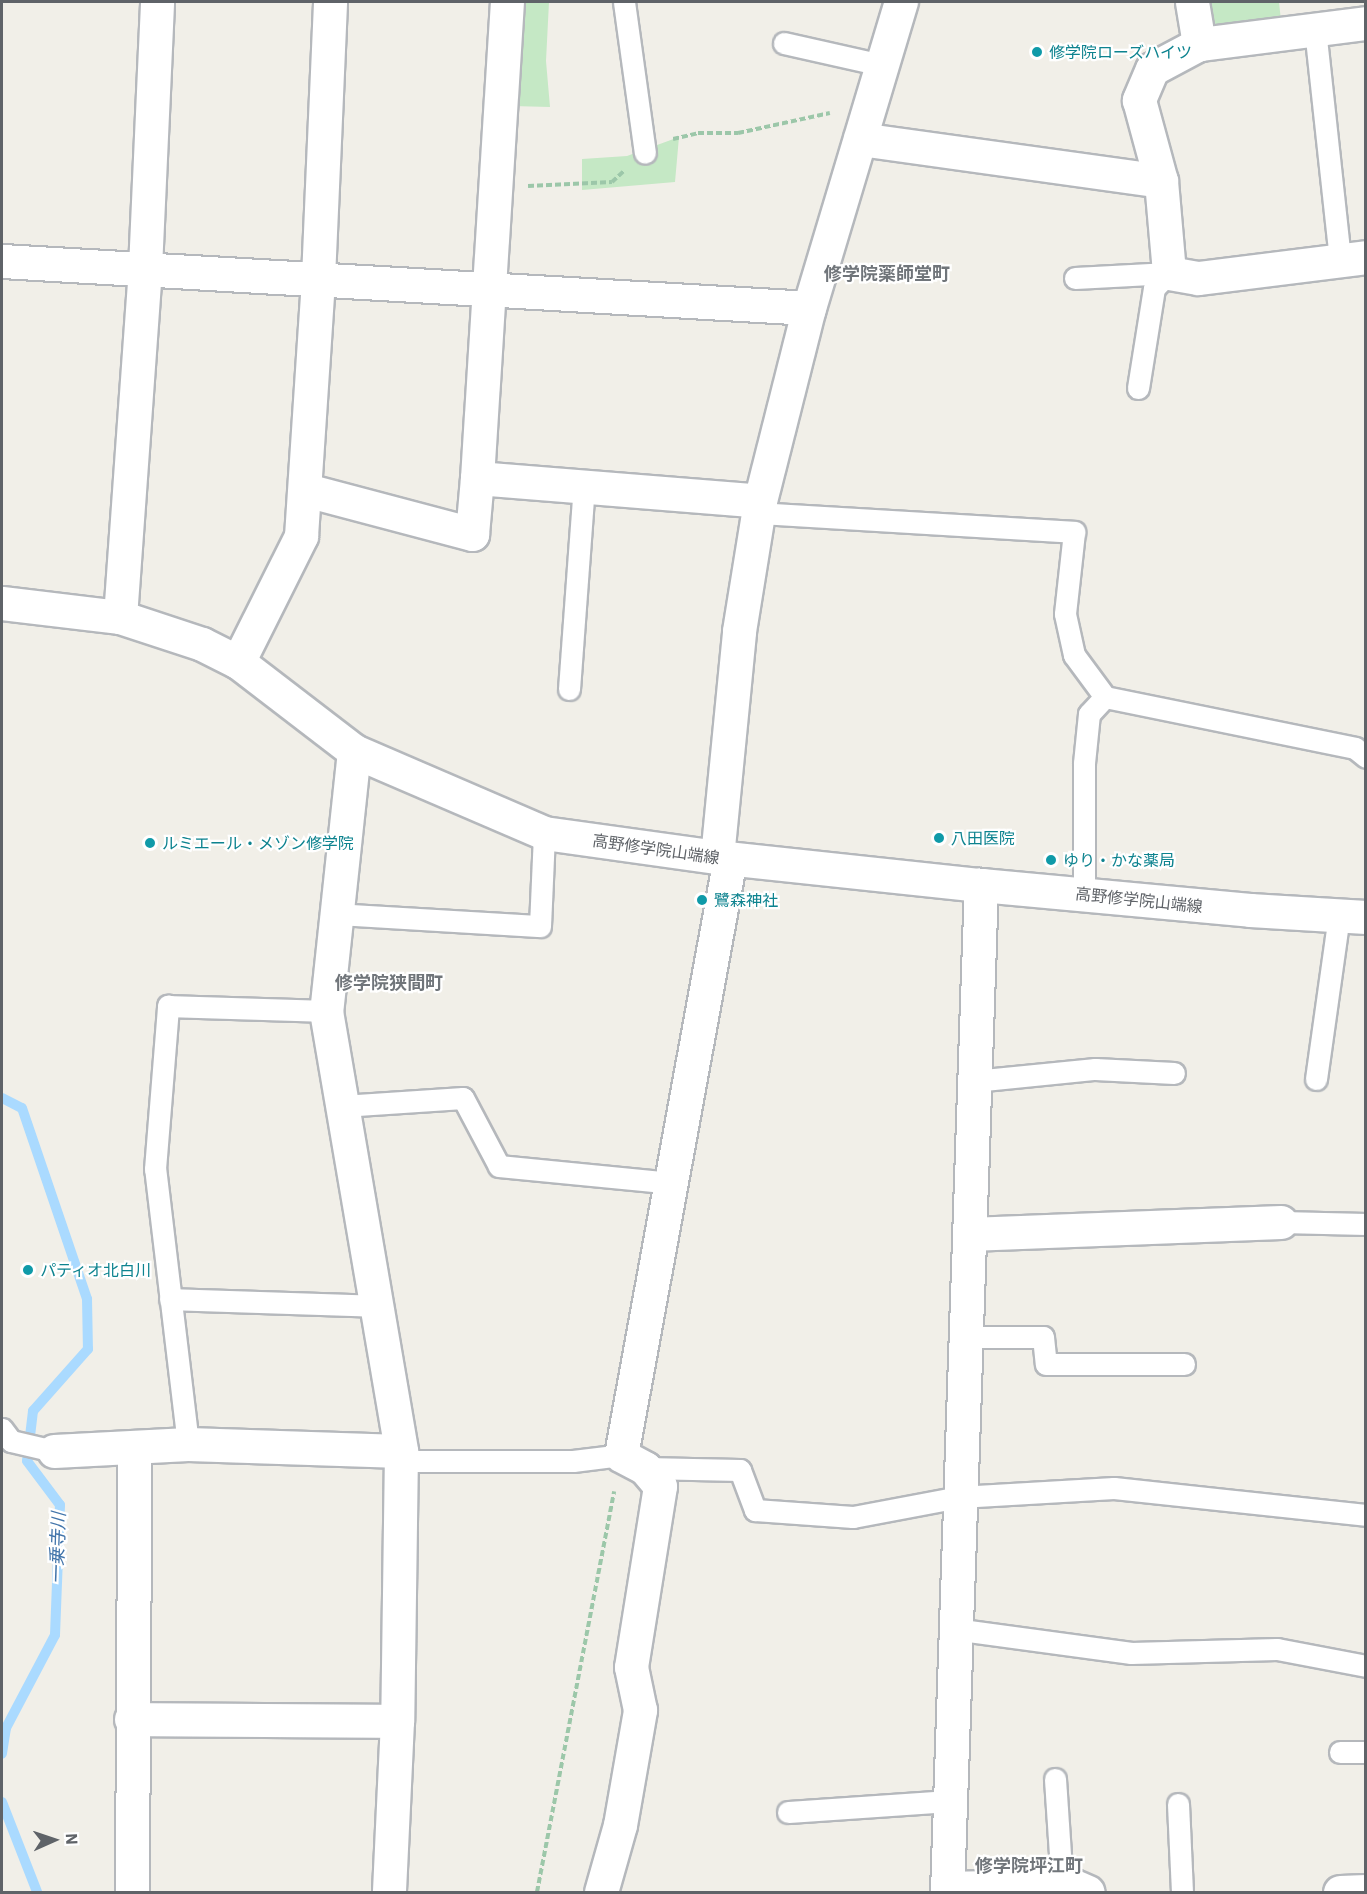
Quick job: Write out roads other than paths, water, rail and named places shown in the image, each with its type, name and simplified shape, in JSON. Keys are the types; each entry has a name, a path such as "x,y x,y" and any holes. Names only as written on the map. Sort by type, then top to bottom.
{"street":[{"path":"120,617 145,268 157,2"},
{"path":"238,662 301,536 306,490 318,278 330,2"},
{"path":"306,490 472,534 507,2"},
{"path":"600,1893 620,1825 640,1710 631,1667 660,1486 633,1462 671,1183 724,858 739,631 759,507 809,308 902,2"},
{"path":"1192,2 1199,44"},
{"path":"1353,258 1198,278 1169,273 1161,181 1138,100 1152,69 1199,44 1365,23"},
{"path":"860,139 1161,181"},
{"path":"2,261 809,308"},
{"path":"477,478 584,487 759,507"},
{"name":"高野修学院山端線","path":"2,603 120,617 202,644 238,662 354,751 544,833 724,858 981,885 1352,916"},
{"path":"354,751 326,1011 379,1306 401,1456 397,1721 389,1893"},
{"path":"981,885 954,1629 947,1890 1075,1889"},
{"path":"969,1234 1281,1222"},
{"path":"54,1451 134,1449 188,1444 401,1456"},
{"path":"132,1893 134,1449"},
{"path":"131,1719 397,1721"},
{"path":"1340,1893 1365,1891"}],"lane":[{"path":"624,2 644,149"},
{"path":"1315,29 1353,258"},
{"path":"784,44 882,65"},
{"path":"1075,278 1169,273"},
{"path":"1138,388 1154,288 1169,273"},
{"path":"569,689 584,487"},
{"path":"759,507 1074,532 1065,614 1074,655 1106,697 1355,748 1365,757"},
{"path":"1084,894 1084,763 1089,714 1106,697"},
{"path":"336,914 540,926 544,833"},
{"path":"1316,1079 1352,916"},
{"path":"188,1444 155,1169 168,1006 326,1011"},
{"path":"974,1081 1095,1069 1174,1073"},
{"path":"342,1106 463,1098 499,1166 671,1183"},
{"path":"1281,1222 1365,1224"},
{"path":"170,1299 379,1306"},
{"path":"964,1337 1043,1337 1046,1364 1184,1364"},
{"path":"4,1439 54,1451"},
{"path":"401,1456 633,1462 740,1470 755,1510 854,1517 959,1497 1114,1488 1365,1515"},
{"path":"954,1629 1131,1653 1278,1649 1365,1666"},
{"path":"1340,1752 1365,1752"},
{"path":"1055,1779 1075,1889"},
{"path":"788,1812 950,1801"},
{"path":"1178,1804 1182,1893"}],"waterway":[{"name":"一乗寺川","path":"2,1098 22,1108 87,1299 88,1349 33,1411 27,1461 60,1505 55,1635 6,1728 2,1754"},
{"name":"一乗寺川","path":"2,1802 37,1892"}],"place":[{"name":"修学院ローズハイツ","path":"1037,52"},
{"name":"八田医院","path":"939,838"},
{"name":"ルミエール・メゾン修学院","path":"150,843"},
{"name":"ゆり・かな薬局","path":"1051,860"},
{"name":"鷺森神社","path":"702,900"},
{"name":"パティオ北白川","path":"28,1270"}],"district":[{"name":"修学院薬師堂町","path":"887,274"},
{"name":"修学院狭間町","path":"389,983"},
{"name":"修学院坪江町","path":"1029,1866"}]}
